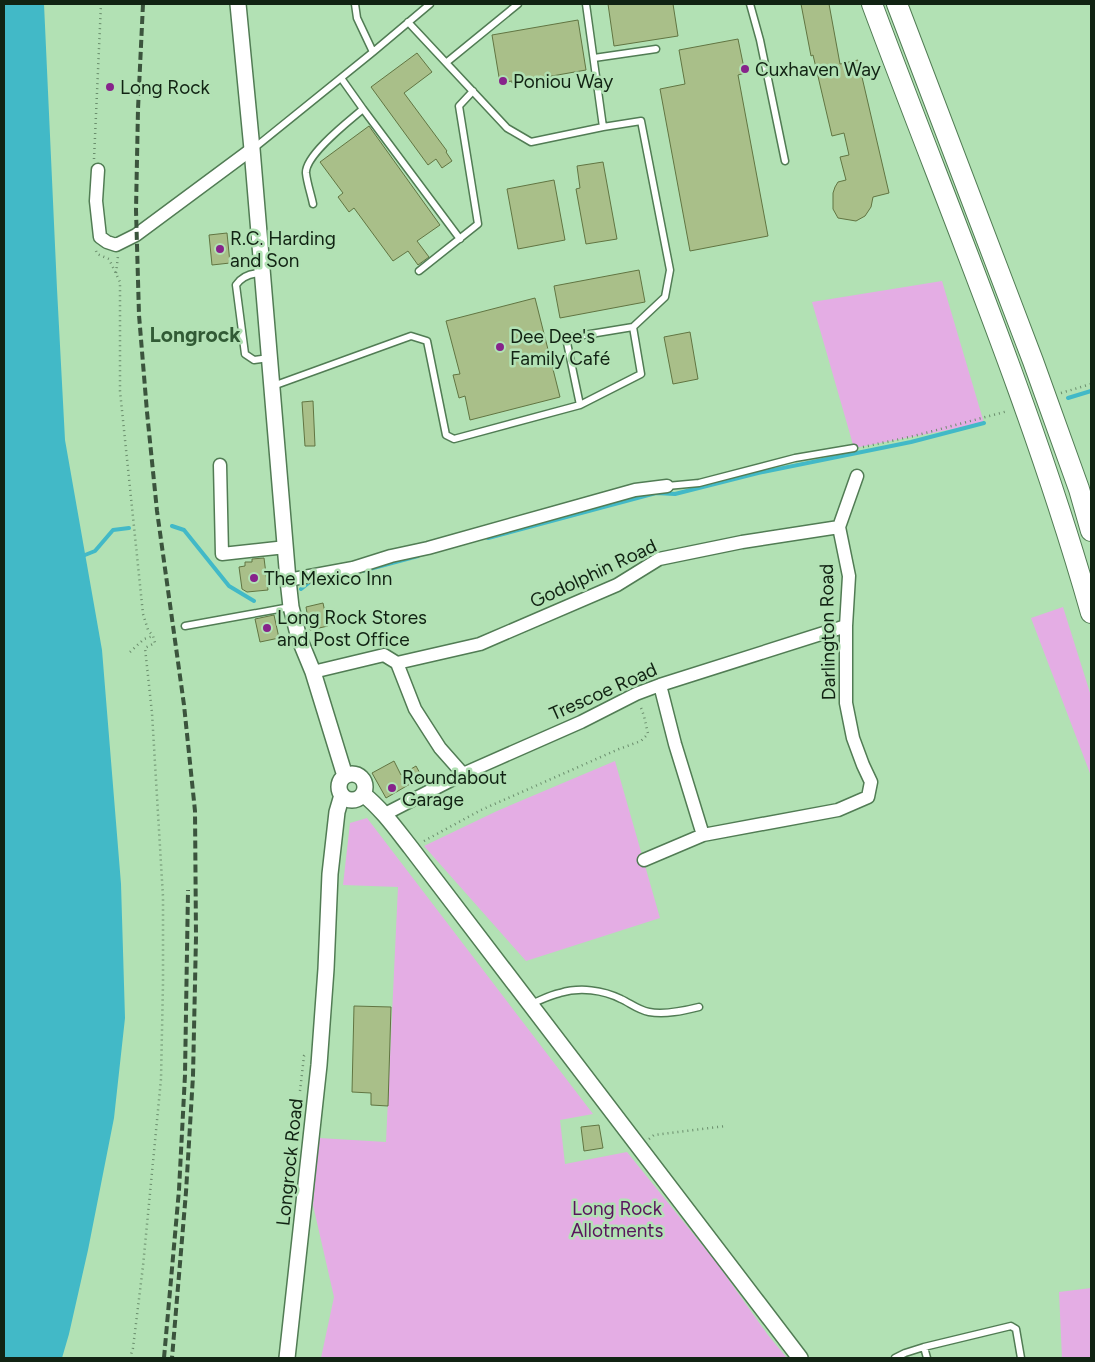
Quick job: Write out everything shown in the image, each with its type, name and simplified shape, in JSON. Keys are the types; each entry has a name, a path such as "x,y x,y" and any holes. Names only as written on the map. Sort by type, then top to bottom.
{"highway":[{"path":"872,4 1024,406 1049,478 1091,613"},
{"path":"897,4 1033,361 1091,530"}],"street":[{"path":"238,4 288,580 299,638 313,672 345,776"},
{"path":"96,168 96,201 100,236 107,242 116,245 136,235 252,150"},
{"path":"220,465 222,554 286,546"},
{"path":"839,526 857,476"},
{"path":"288,580 353,568 635,490 666,486"},
{"name":"Darlington Road","path":"644,860 703,835 838,810 868,797 871,782 853,738 846,703 846,626 849,576 839,526"},
{"name":"Godolphin Road","path":"397,664 480,644 617,585 658,559 742,542 839,526"},
{"name":"Trescoe Road","path":"385,814 463,774 581,722 636,694 846,626"},
{"path":"313,672 384,655 397,664 415,709 440,748 463,774"},
{"path":"660,685 675,744 703,835"},
{"path":"354,774 362,778 365,786 360,797 351,800 342,795 339,787 340,782 345,776 354,774"},
{"path":"363,794 385,814 800,1358"},
{"name":"Longrock Road","path":"287,1358 319,1065 330,874 337,812 342,795"}],"lane":[{"path":"355,4 357,18 373,52"},
{"path":"252,150 430,4"},
{"path":"446,62 518,4"},
{"path":"586,4 603,127"},
{"path":"750,4 760,40 785,161"},
{"path":"408,22 507,128 531,142 641,121 670,270 665,297 633,327 566,338 580,405"},
{"path":"594,58 656,49"},
{"path":"341,78 362,109 460,239"},
{"path":"420,271 478,224 460,106 473,91"},
{"path":"313,204 306,171 312,157 362,109"},
{"path":"262,273 253,273 240,279 236,286 245,354 254,360 269,358"},
{"path":"272,387 411,336 427,341 446,435 454,439 580,405 641,374 633,327"},
{"path":"666,486 699,483 795,458 854,448"},
{"path":"186,626 292,607"},
{"path":"531,1004 570,990 583,990 610,994 639,1009 650,1012 680,1011 699,1007"},
{"path":"895,1358 905,1352 1011,1326 1016,1329 1021,1358"},
{"path":"924,1347 927,1358"}],"path":[{"path":"96,168 101,4"},
{"path":"116,245 118,260 116,274"},
{"path":"94,247 97,254 109,260 120,282 120,391 143,614 155,643 145,648 152,713 163,897 161,1079 143,1266 133,1348 130,1358"},
{"path":"1060,393 1091,384"},
{"path":"854,448 914,436 1024,406"},
{"path":"130,652 144,639 153,636"},
{"path":"411,848 481,810 641,741 648,734 636,694"},
{"path":"639,1145 654,1135 726,1126"}],"green space":[{"path":"942,281 984,423 854,448 812,302"},
{"path":"1063,607 1091,696 1091,776 1031,618"},
{"path":"615,761 660,918 526,961 424,846 497,811"},
{"name":"Long Rock Allotments","path":"367,818 593,1114 560,1120 565,1164 627,1152 716,1262 768,1335 787,1358 321,1358 334,1297 313,1205 319,1138 386,1142 398,887 343,885 350,823"},
{"path":"1091,1288 1091,1358 1062,1358 1059,1292"}],"water":[{"path":"4,4 44,4 65,440 102,650 121,884 125,1018 114,1118 88,1250 62,1358 4,1358"}],"building":[{"path":"608,4 673,4 678,36 614,46"},
{"path":"801,4 829,4 840,64 858,60 889,193 873,197 871,207 865,216 856,221 838,218 833,209 835,187 838,182 846,180 840,157 849,155 844,133 832,136 813,55 811,56"},
{"path":"578,20 586,70 512,83 512,81 500,83 492,35"},
{"path":"738,39 745,73 738,75 768,236 690,251 660,89 685,84 679,50"},
{"path":"417,53 432,72 404,93 447,151 452,161 442,168 436,159 428,165 371,87"},
{"path":"369,126 440,225 417,241 429,257 418,265 408,251 393,261 354,208 349,212 338,197 343,193 320,162"},
{"path":"603,162 617,239 586,244 576,189 580,188 577,166"},
{"path":"554,180 565,240 518,249 507,189"},
{"name":"R.C. Harding and Son","path":"227,233 230,263 212,265 209,235"},
{"path":"639,270 645,302 560,318 554,286"},
{"name":"Dee Dee's Family Café","path":"535,298 560,397 470,420 465,396 459,398 453,375 460,374 446,321"},
{"path":"690,332 698,379 673,384 664,337"},
{"path":"313,401 315,446 305,446 302,402"},
{"name":"The Mexico Inn","path":"264,558 268,590 247,592 242,589 239,567 245,566 245,562 252,562 252,559"},
{"path":"323,603 328,626 310,630 306,607"},
{"name":"Long Rock Stores and Post Office","path":"274,615 279,638 260,642 255,619"},
{"name":"Roundabout Garage","path":"394,761 401,775 416,766 422,777 386,798 372,773"},
{"path":"354,1006 391,1007 388,1106 371,1105 371,1093 352,1092"},
{"path":"599,1125 603,1148 584,1151 581,1127"}],"waterway":[{"path":"1068,398 1091,391"},
{"path":"488,538 656,493 675,494 758,473 911,442 984,423"},
{"path":"172,526 184,530 229,586 254,601"},
{"path":"85,555 95,551 113,530 129,528"},
{"path":"362,571 418,556"},
{"path":"301,589 311,581"}],"railway":[{"path":"143,4 136,210 139,315 157,511 184,705 195,811 196,937 193,1076 186,1192 172,1358"},
{"path":"164,1358 179,1190 185,1075 188,890"}],"place":[{"name":"Cuxhaven Way","path":"745,69"},
{"name":"Poniou Way","path":"503,81"},
{"name":"Long Rock","path":"110,87"},
{"name":"R.C. Harding and Son","path":"220,249"},
{"name":"Dee Dee's Family Café","path":"500,347"},
{"name":"The Mexico Inn","path":"254,578"},
{"name":"Long Rock Stores and Post Office","path":"267,628"},
{"name":"Roundabout Garage","path":"392,788"}],"district":[{"name":"Longrock","path":"195,335"}]}
